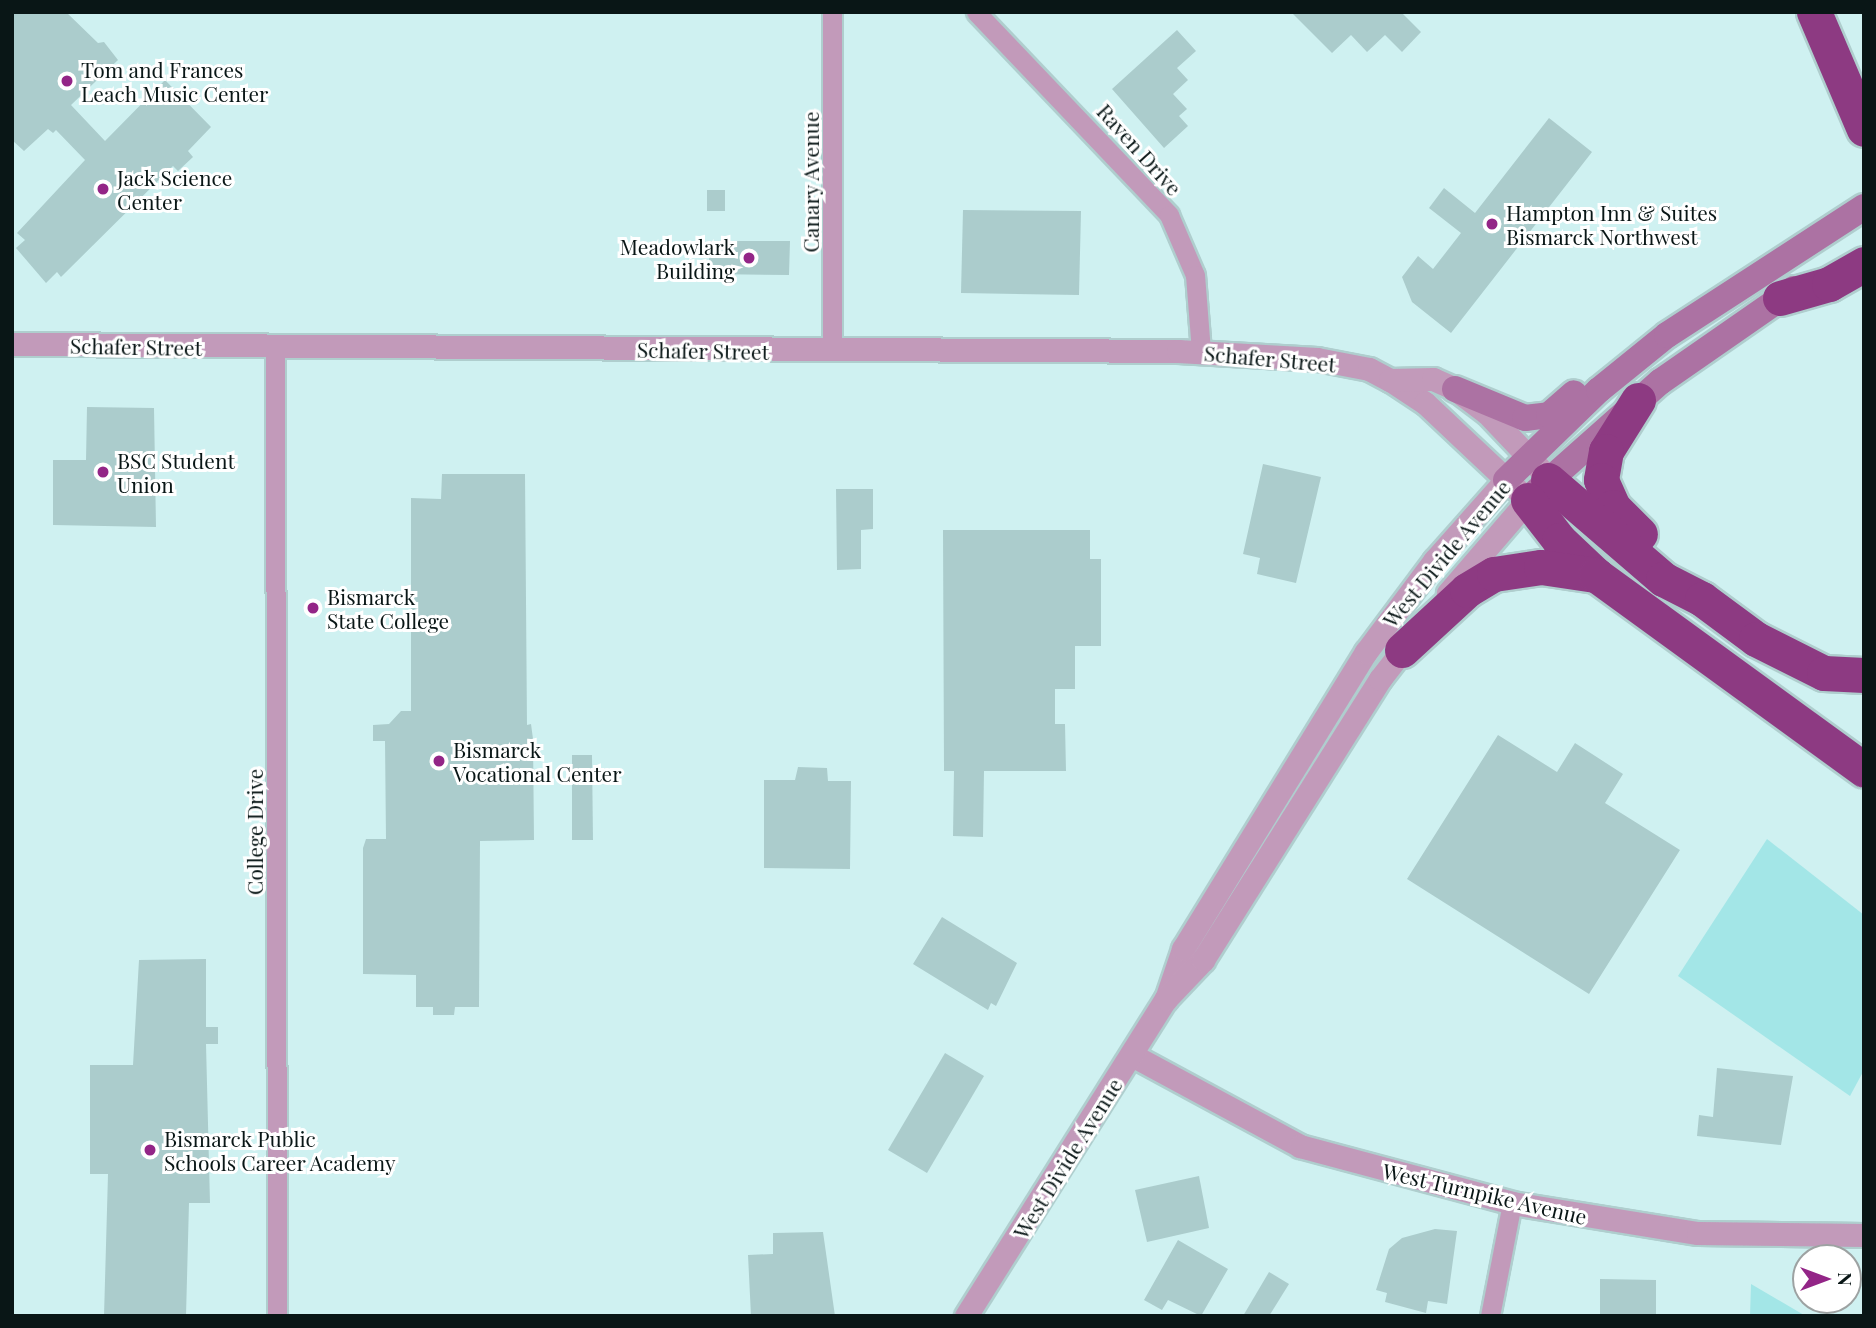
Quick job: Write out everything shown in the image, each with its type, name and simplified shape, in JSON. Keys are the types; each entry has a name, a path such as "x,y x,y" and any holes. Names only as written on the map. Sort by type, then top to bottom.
{"highway":[{"path":"1814,12 1864,129"},
{"path":"1827,12 1864,92"},
{"path":"1780,298 1829,284 1863,252"},
{"path":"1630,385 1606,451 1601,480 1605,494 1625,522 1681,569 1702,599"},
{"path":"1528,479 1559,540 1596,575 1864,770"},
{"path":"1528,479 1663,579 1702,599 1756,639 1804,666 1824,673 1864,675"},
{"path":"1402,650 1467,590 1494,574 1541,567 1596,575"}],"main road":[{"name":"West Divide Avenue","path":"1528,479 1749,278 1857,211"},
{"name":"West Divide Avenue","path":"1630,385 1702,350 1780,298"},
{"path":"1455,388 1525,418 1549,415 1572,394 1630,385"}],"street":[{"name":"Canary Avenue","path":"832,12 832,351"},
{"name":"Raven Drive","path":"976,12 1169,215 1184,240 1195,275 1201,352"},
{"name":"Schafer Street","path":"12,344 275,348 1201,352 1317,359 1369,369 1390,380 1528,479"},
{"name":"College Drive","path":"275,348 277,1316"},
{"name":"Schafer Street","path":"1390,380 1433,379 1455,388 1528,479"},
{"name":"West Divide Avenue","path":"966,1316 1166,999 1203,960 1402,650 1528,479"},
{"name":"West Divide Avenue","path":"1166,999 1183,948 1366,652 1434,561 1528,479"},
{"name":"West Turnpike Avenue","path":"1132,1055 1291,1142 1512,1203 1698,1233 1864,1235"},
{"path":"1490,1316 1512,1203"}],"shaded area":[{"path":"1767,839 1864,915 1864,1070 1850,1096 1678,976"},
{"path":"1751,1284 1792,1308 1792,1314 1804,1315 1804,1316 1750,1316"}],"building":[{"path":"12,12 66,12 98,43 104,42 118,60 71,105 105,141 165,80 211,127 188,151 193,157 178,171 173,166 61,277 57,272 46,283 16,248 25,240 17,233 85,160 56,130 53,133 48,129 24,151 12,140"},
{"path":"1291,12 1401,12 1421,32 1402,52 1385,35 1367,52 1351,35 1332,53"},
{"path":"1177,30 1196,51 1177,68 1188,80 1173,94 1187,109 1179,116 1188,126 1164,148 1112,89"},
{"name":"Hampton Inn & Suites Bismarck Northwest","path":"1549,118 1592,152 1451,333 1412,302 1402,277 1418,256 1433,269 1461,233 1429,208 1444,188 1475,213"},
{"path":"707,190 725,190 725,211 707,211"},
{"path":"963,210 1081,211 1079,295 961,293"},
{"name":"Meadowlark Building","path":"709,241 790,241 789,275 709,274"},
{"name":"BSC Student Union","path":"87,407 154,408 156,527 53,525 53,460 86,460"},
{"path":"1263,464 1321,477 1296,583 1257,574 1260,558 1243,554"},
{"path":"442,474 525,474 527,725 531,724 533,739 534,840 480,841 479,1007 455,1007 454,1015 433,1015 433,1007 416,1007 416,975 363,974 363,848 366,839 386,839 385,741 373,741 373,725 389,724 401,711 411,711 411,498 441,499"},
{"path":"836,489 873,489 873,529 861,530 861,569 837,570"},
{"path":"943,530 1090,530 1090,559 1101,559 1101,646 1075,646 1075,689 1055,689 1055,724 1065,724 1066,771 984,771 983,837 953,836 954,771 944,771"},
{"path":"1498,735 1557,772 1575,743 1623,774 1605,803 1680,850 1589,994 1407,879"},
{"path":"572,755 592,755 593,840 572,840"},
{"path":"798,767 827,768 828,781 851,781 850,869 764,868 764,780 795,780"},
{"path":"942,917 1017,963 996,1006 991,1003 988,1010 913,964"},
{"name":"Bismarck Public Schools Career Academy","path":"206,959 206,1027 218,1027 218,1044 206,1044 210,1203 189,1203 186,1316 104,1316 108,1174 90,1174 90,1065 133,1065 139,960"},
{"path":"945,1053 984,1076 927,1173 888,1150"},
{"path":"1717,1068 1793,1076 1781,1145 1697,1136 1699,1115 1713,1117"},
{"path":"1199,1176 1209,1228 1147,1242 1135,1190"},
{"path":"1435,1229 1457,1231 1447,1304 1428,1301 1426,1313 1385,1302 1387,1293 1376,1290 1389,1249 1402,1238"},
{"path":"823,1232 835,1316 751,1316 748,1255 773,1254 773,1233"},
{"path":"1178,1240 1228,1269 1201,1316 1168,1300 1162,1310 1144,1300"},
{"path":"1269,1272 1289,1284 1269,1316 1243,1316"},
{"path":"1600,1279 1656,1280 1656,1316 1600,1316"}],"place":[{"name":"Tom and Frances Leach Music Center","path":"67,81"},
{"name":"Jack Science Center","path":"103,189"},
{"name":"Hampton Inn & Suites Bismarck Northwest","path":"1492,224"},
{"name":"Meadowlark Building","path":"749,258"},
{"name":"BSC Student Union","path":"103,472"},
{"name":"Bismarck State College","path":"313,608"},
{"name":"Bismarck Vocational Center","path":"439,761"},
{"name":"Bismarck Public Schools Career Academy","path":"150,1150"}]}
